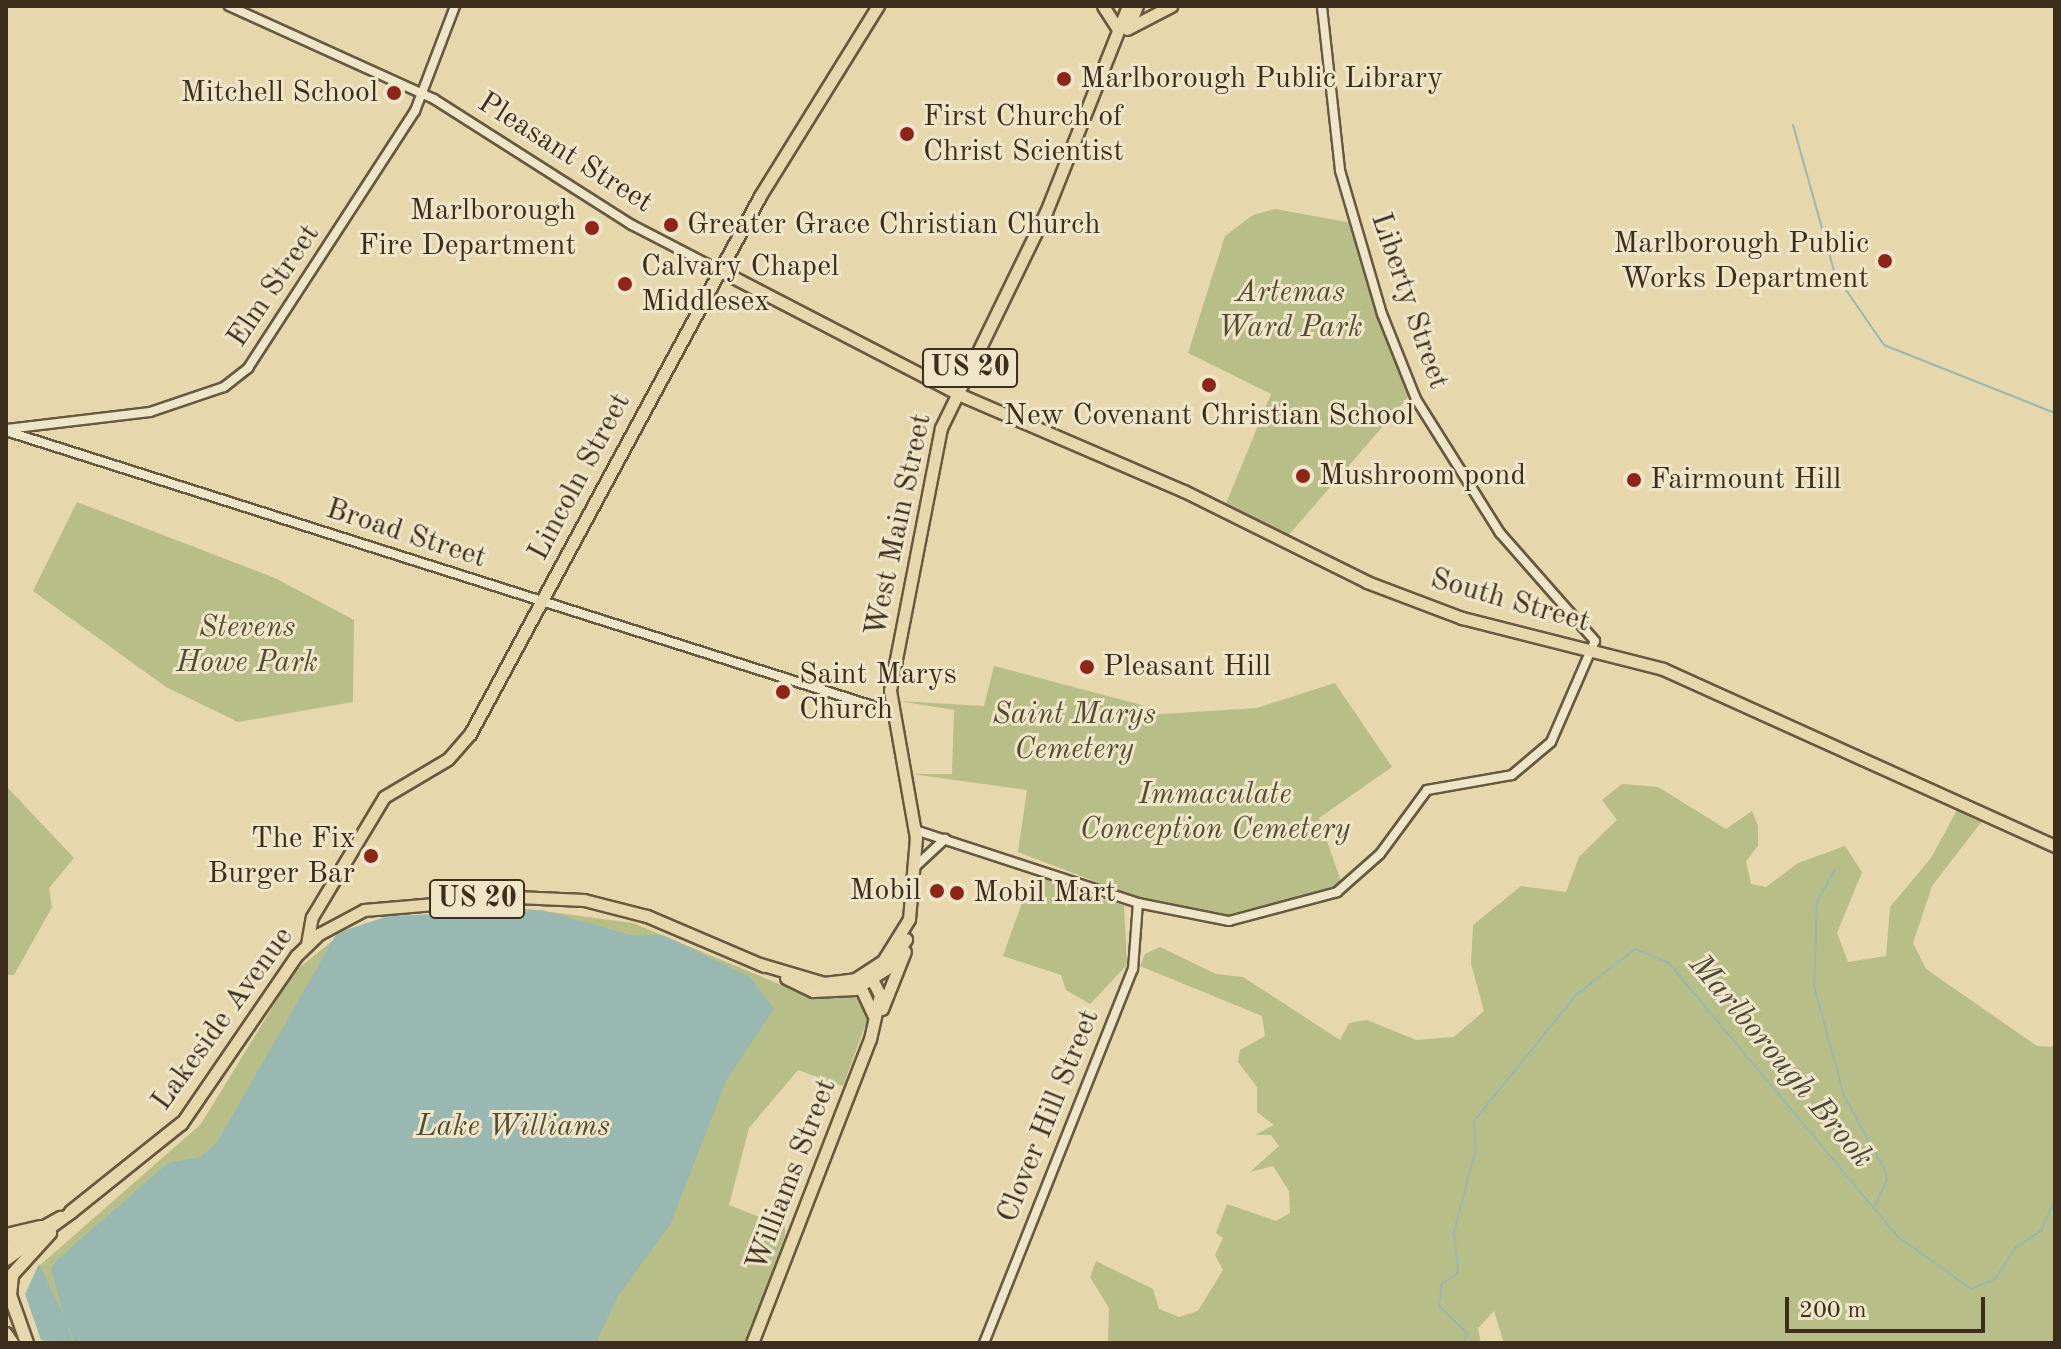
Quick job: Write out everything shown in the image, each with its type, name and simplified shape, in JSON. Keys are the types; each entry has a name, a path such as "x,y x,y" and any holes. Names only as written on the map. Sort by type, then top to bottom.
{"highway":[{"name":"Lakeside Avenue","path":"71,1212 181,1124"},
{"path":"6,1235 45,1230"},
{"path":"27,1343 10,1284 45,1230"},
{"path":"6,1334 12,1343"}],"main road":[{"name":"Lincoln Street","path":"307,944 312,917 384,797 436,767 467,739 721,271 878,6"},
{"path":"1103,6 1123,29 1171,6"},
{"name":"West Main Street","path":"1123,29 1128,6"},
{"name":"West Main Street","path":"864,980 909,919 916,866 915,830 892,712 921,520 956,393 1022,267 1116,44 1137,6"},
{"name":"Pleasant Street","path":"721,271 956,393"},
{"name":"South Street","path":"956,393 1377,586 1462,618 1590,649 1682,676 2055,846"},
{"name":"Lakeside Avenue","path":"181,1124 307,944 374,908 553,897 647,916 760,964 824,983 864,980"},
{"name":"US 20","path":"864,980 905,941 909,919"},
{"name":"Williams Street","path":"752,1343 905,941"},
{"path":"864,980 875,1024"},
{"name":"Lakeside Avenue","path":"6,1259 71,1212"},
{"name":"Lakeside Avenue","path":"6,1247 45,1230"}],"street":[{"name":"Pleasant Street","path":"229,6 422,93 632,225 721,271"},
{"name":"Elm Street","path":"6,430 128,417 236,380 302,290 422,93 455,6"},
{"name":"Liberty Street","path":"1322,6 1340,170 1410,386 1456,473 1530,570 1593,635 1590,649"},
{"path":"44,444 45,425"},
{"name":"Broad Street","path":"6,430 541,603 892,712"},
{"path":"915,830 1138,903 1229,921 1337,892 1380,854 1427,790 1506,777 1542,756 1590,649"},
{"path":"916,866 945,839"},
{"name":"Clover Hill Street","path":"984,1343 1133,971 1138,903"}],"green space":[{"name":"Artemas Ward Park","path":"1275,209 1352,223 1410,395 1287,537 1225,506 1271,394 1188,353 1225,236 1253,215"},
{"name":"Stevens Howe Park","path":"77,502 275,578 354,620 353,702 238,722 166,687 33,591"},
{"name":"Immaculate Conception Cemetery","path":"994,666 1149,707 1147,715 1257,708 1335,683 1392,767 1319,818 1342,884 1334,889 1225,915 1146,901 1018,852 1027,790 912,774 952,774 954,710 899,701 984,706"},
{"path":"1622,784 1658,787 1726,829 1752,811 1758,826 1758,846 1746,861 1751,884 1766,887 1798,863 1845,846 1862,872 1837,933 1848,962 1886,956 1890,907 1931,858 1957,810 1982,821 1932,886 1913,943 1926,969 2037,1046 2055,1047 2055,1343 1504,1343 1494,1311 1478,1328 1481,1343 1108,1343 1109,1308 1090,1277 1096,1261 1153,1289 1159,1309 1179,1317 1198,1311 1223,1270 1215,1255 1223,1238 1216,1233 1227,1204 1276,1221 1290,1213 1289,1191 1273,1166 1250,1172 1279,1146 1271,1135 1255,1135 1274,1125 1257,1112 1257,1087 1238,1062 1240,1050 1265,1036 1262,1016 1140,966 1145,954 1160,947 1216,974 1243,977 1340,1040 1349,1023 1367,1020 1416,1040 1454,1037 1484,1011 1471,964 1473,925 1521,886 1566,892 1579,857 1617,820 1602,800"},
{"path":"6,786 74,858 49,888 52,907 14,975 6,975"},
{"path":"1041,873 1124,906 1127,965 1090,1004 1066,990 1061,975 1003,956 1024,897 1035,900"},
{"name":"Lake Williams","path":"528,909 633,923 798,992 855,996 869,1015 843,1086 798,1070 749,1128 729,1205 785,1227 785,1236 745,1343 47,1343 38,1267 201,1124 294,972 336,938 384,917"}],"water":[{"name":"Lake Williams","path":"542,910 630,935 663,935 750,977 774,1009 726,1081 671,1223 617,1298 596,1343 75,1343 67,1321 72,1343 41,1340 25,1294 39,1264 64,1316 51,1269 57,1260 168,1163 200,1157 216,1144 337,933 388,916"}],"waterway":[{"path":"1793,125 1835,274 1884,345 2055,413"},
{"path":"1835,869 1817,902 1814,986 1844,1096 1884,1168 1887,1180 1874,1207"},
{"name":"Marlborough Brook","path":"1464,1343 1467,1333 1439,1306 1442,1284 1458,1273 1454,1232 1476,1148 1474,1121 1576,995 1635,949 1668,962 1897,1236 1971,1289 1995,1279 2016,1247 2041,1231 2055,1199"}],"place":[{"name":"Marlborough Public Library","path":"1064,79"},
{"name":"Mitchell School","path":"394,93"},
{"name":"First Church of Christ Scientist","path":"907,134"},
{"name":"Greater Grace Christian Church","path":"671,225"},
{"name":"Marlborough Fire Department","path":"592,228"},
{"name":"Marlborough Public Works Department","path":"1885,261"},
{"name":"Calvary Chapel Middlesex","path":"625,284"},
{"name":"New Covenant Christian School","path":"1209,385"},
{"name":"Mushroom pond","path":"1303,476"},
{"name":"Fairmount Hill","path":"1634,480"},
{"name":"Pleasant Hill","path":"1087,667"},
{"name":"Saint Marys Church","path":"783,692"},
{"name":"The Fix Burger Bar","path":"371,856"},
{"name":"Mobil","path":"937,891"},
{"name":"Mobil Mart","path":"957,893"}],"park label":[{"name":"Saint Marys Cemetery","path":"1074,732"}]}
